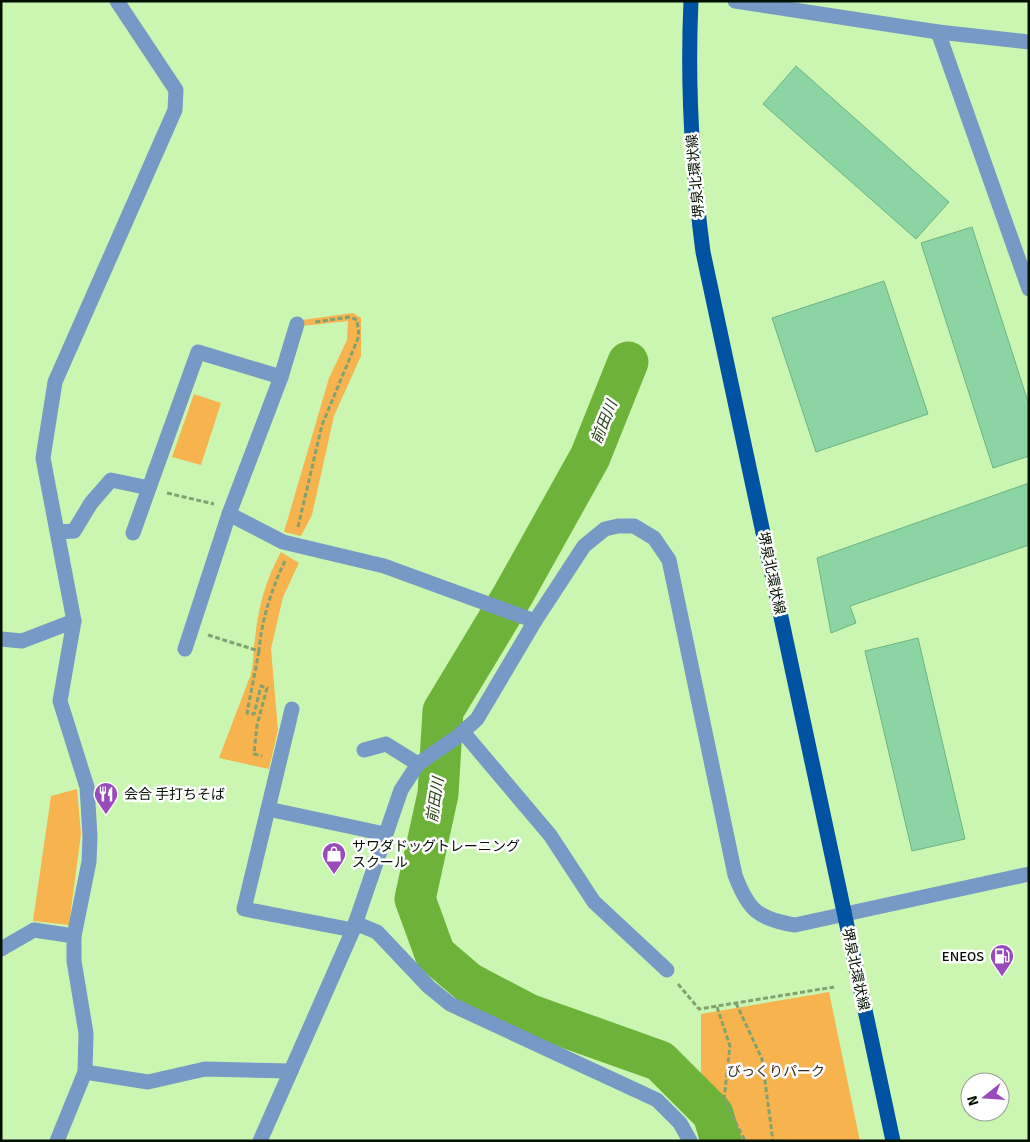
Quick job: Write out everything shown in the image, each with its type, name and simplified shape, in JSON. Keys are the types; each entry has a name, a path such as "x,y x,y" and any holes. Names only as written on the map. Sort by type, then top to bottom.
{"main road":[{"name":"堺泉北環状線","path":"691,1 689,57 692,144 703,252 893,1141"}],"street":[{"path":"57,1141 85,1072 86,1033 74,961 74,936 89,862 90,836 87,788 60,701 74,621 43,458 55,382 175,110 176,90 117,1"},
{"path":"735,1 938,32 1029,42"},
{"path":"938,32 1029,289"},
{"path":"185,649 230,511 281,377 297,324"},
{"path":"133,533 198,352 281,377"},
{"path":"58,532 74,531 91,503 112,480 150,488"},
{"path":"230,511 259,532 293,545 384,566 535,621"},
{"path":"260,1141 354,926 401,790 421,762 460,734 477,719 535,621 584,546 605,529 618,526 634,526 654,538 669,560 734,875 742,896 757,913 773,921 795,925 1029,874"},
{"path":"1,640 22,641 74,621"},
{"path":"292,709 244,908 354,926 377,932 429,987 450,1004 657,1100 680,1123 690,1141"},
{"path":"460,734 550,835 594,902 667,970"},
{"path":"364,750 386,744 421,762"},
{"path":"268,809 385,834"},
{"path":"1,949 34,930 74,936"},
{"path":"85,1072 148,1082 204,1069 291,1070"}],"path":[{"path":"254,754 257,726 267,688 261,686 254,714 247,712 260,651 261,632 274,583 293,545 322,425 359,336 357,320 350,317 297,324"},
{"path":"150,488 230,511"},
{"path":"190,630 260,651"},
{"path":"667,970 700,1009 834,987"},
{"path":"736,1003 762,1059 773,1141"},
{"path":"717,1007 730,1046 724,1099 744,1141"}],"green space":[{"path":"353,313 361,318 361,356 334,416 312,515 301,536 284,532 329,378 347,340 348,321 302,326 302,320"},
{"path":"194,394 221,403 201,465 172,457"},
{"path":"281,552 299,563 283,597 271,649 278,730 269,769 219,758 251,674 256,627 261,605 271,572"},
{"path":"77,789 81,834 69,925 33,921 51,796"},
{"name":"びっくりパーク","path":"829,992 860,1141 730,1141 724,1119 701,1084 701,1014"}],"building":[{"path":"796,66 949,202 916,239 763,104"},
{"path":"972,227 1029,405 1029,456 993,468 921,243"},
{"path":"884,281 928,414 816,452 772,318"},
{"path":"1029,483 1029,545 850,606 856,623 831,633 817,558"},
{"path":"918,638 965,839 912,851 865,651"}],"waterway":[{"name":"前田川","path":"628,362 590,457 513,595 443,711 438,794 415,899 435,954 469,983 528,1014 660,1061 713,1114 721,1141"}],"place":[{"name":"会合 手打ちそば","path":"106,815"},
{"name":"サワダドッグトレーニング スクール","path":"334,875"},
{"name":"ENEOS","path":"1002,977"}]}
